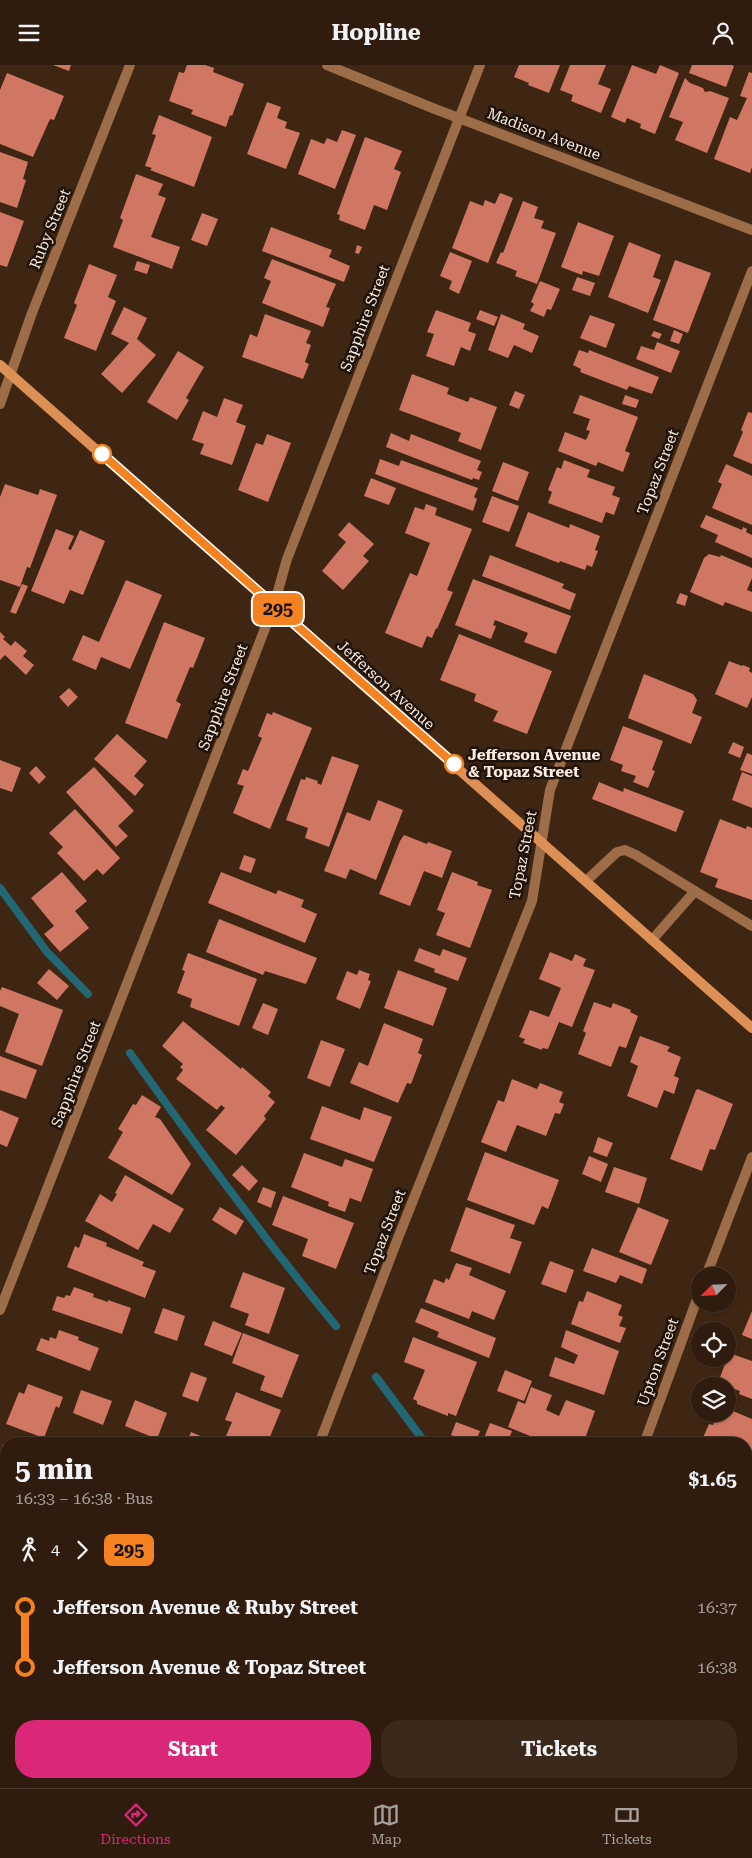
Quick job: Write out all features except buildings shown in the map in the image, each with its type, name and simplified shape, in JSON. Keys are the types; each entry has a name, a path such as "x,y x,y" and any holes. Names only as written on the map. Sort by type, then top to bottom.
{"main road":[{"name":"Jefferson Avenue","path":"0,365 752,1028"}],"street":[{"name":"Ruby Street","path":"0,404 32,313 130,65"},
{"name":"Madison Avenue","path":"327,65 459,118 752,230"},
{"name":"Sapphire Street","path":"0,1310 274,605 287,559 480,65"},
{"name":"Topaz Street","path":"322,1437 532,901 550,791 752,271"},
{"path":"586,881 617,851 625,850 752,926"},
{"path":"652,940 695,891"},
{"path":"709,1267 752,1157"},
{"name":"Upton Street","path":"647,1437 692,1313"}],"waterway":[{"path":"0,888 47,952 88,994"},
{"path":"130,1053 230,1191 336,1326"},
{"path":"376,1377 421,1437"}],"bus line":[{"name":"295","path":"102,454 454,764"}],"place":[{"name":"Jefferson Avenue & Topaz Street","path":"454,764"}]}
